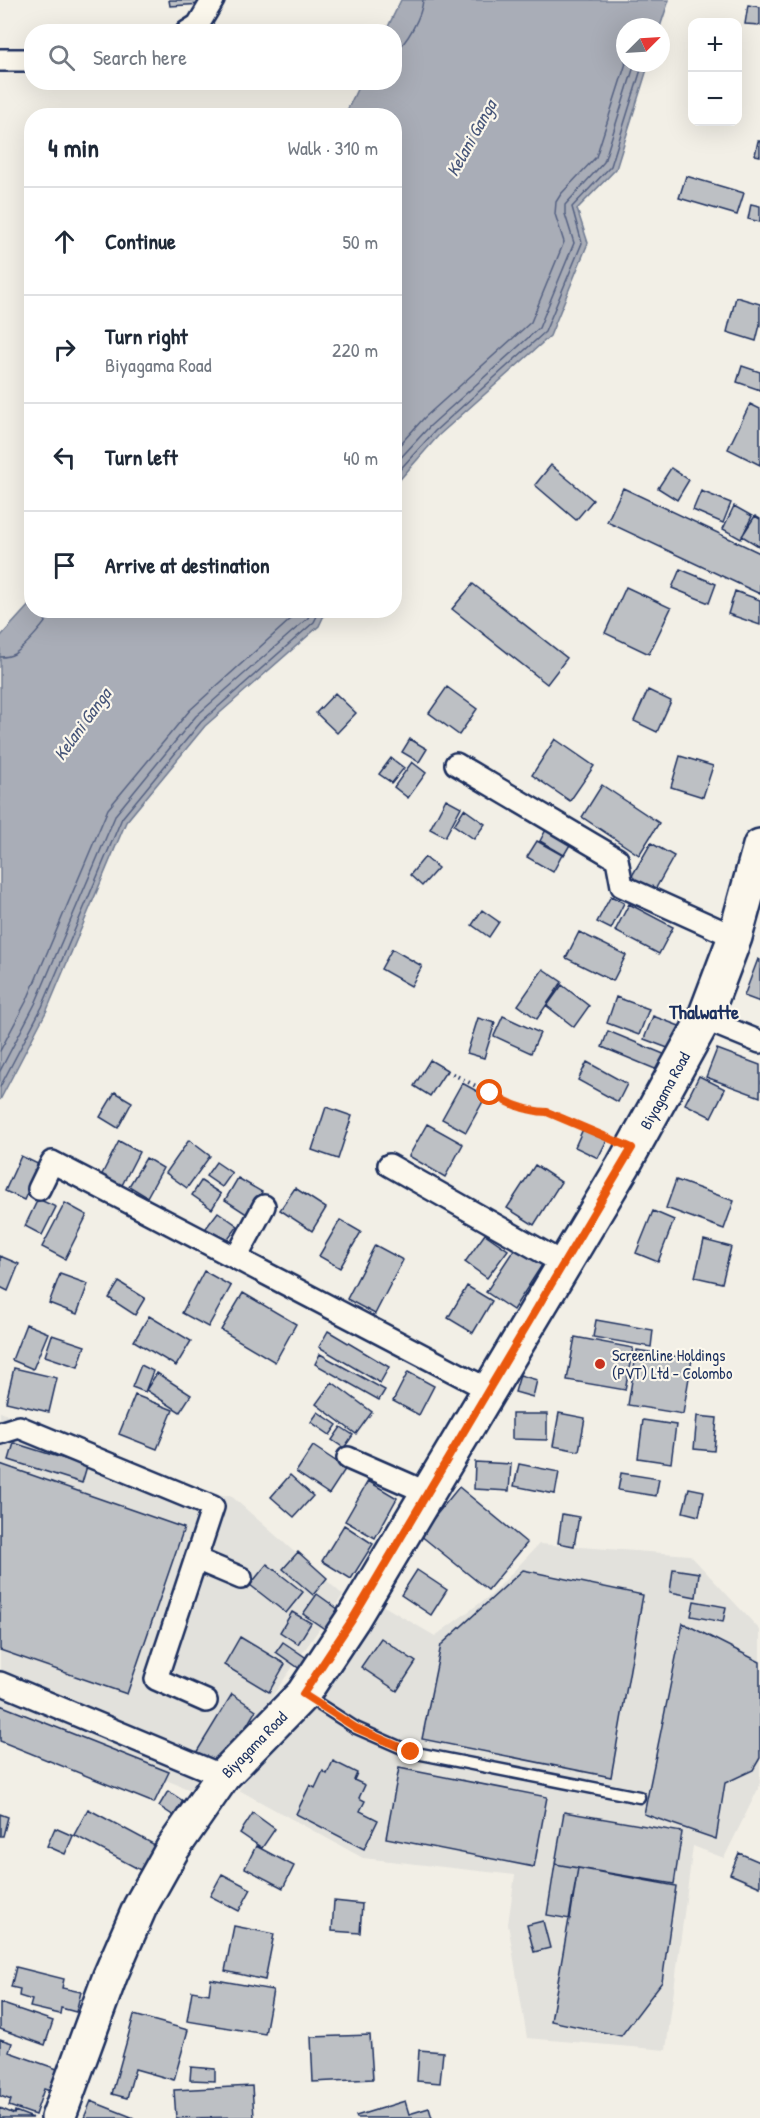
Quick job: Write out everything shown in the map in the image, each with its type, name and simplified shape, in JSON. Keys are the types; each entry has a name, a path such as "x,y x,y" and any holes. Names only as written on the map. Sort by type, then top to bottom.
{"main road":[{"name":"Biyagama Road","path":"58,2118 110,1976 140,1907 173,1848 223,1776 303,1694 352,1620 632,1148 704,1019 735,938 760,846"}],"street":[{"path":"199,24 213,0"},
{"path":"0,60 24,60"},
{"path":"456,764 617,859 622,886 735,938"},
{"path":"704,1019 760,1042"},
{"path":"39,1189 52,1162 489,1390"},
{"path":"389,1164 564,1264"},
{"path":"236,1258 264,1206"},
{"path":"0,1433 19,1427 213,1507 156,1679 206,1701"},
{"path":"348,1458 428,1493"},
{"path":"196,1559 241,1578"},
{"path":"0,1683 223,1776"}],"lane":[{"path":"303,1694 356,1728 411,1752 639,1797"}],"path":[{"path":"447,1071 516,1107 547,1112 632,1148"}],"shaded area":[{"path":"0,1412 63,1435 184,1498 230,1495 343,1595 203,1795 0,1713"},
{"path":"539,1544 690,1555 760,1630 760,1785 724,1858 693,1846 666,2050 527,2038 508,1924 515,1875 363,1858 239,1790 342,1651 370,1598 435,1636 491,1595"}],"water":[{"name":"Kelani Ganga","path":"401,0 669,0 663,18 616,18 616,72 646,72 616,169 577,209 588,243 550,336 439,435 402,477 402,108 348,108 357,90 402,90 402,24 389,24"},
{"name":"Kelani Ganga","path":"24,611 24,618 323,618 319,626 205,726 126,822 47,1010 0,1100 0,637"}],"building":[{"path":"169,0 203,0 203,4 170,6"},
{"path":"748,5 760,7 760,25 745,24"},
{"path":"758,141 760,141 760,156 755,155"},
{"path":"686,176 744,193 737,215 679,198"},
{"path":"751,204 760,206 760,222 748,219"},
{"path":"736,297 760,304 760,325 756,341 727,332"},
{"path":"742,366 760,372 760,390 737,382"},
{"path":"750,404 760,409 760,465 728,449"},
{"path":"551,465 593,500 576,520 535,485"},
{"path":"671,468 689,480 677,500 658,488"},
{"path":"623,488 760,553 760,594 607,522"},
{"path":"701,491 731,503 723,523 693,510"},
{"path":"734,506 752,516 741,539 723,529"},
{"path":"755,516 760,519 760,547 742,536"},
{"path":"680,569 716,584 709,603 672,588"},
{"path":"473,584 567,658 547,684 452,609"},
{"path":"626,587 671,608 649,654 605,633"},
{"path":"735,591 760,600 760,625 728,614"},
{"path":"447,687 477,709 459,735 429,713"},
{"path":"648,690 671,701 657,732 634,721"},
{"path":"335,693 356,713 337,733 316,713"},
{"path":"410,739 427,749 419,762 402,752"},
{"path":"555,739 594,766 570,801 532,775"},
{"path":"680,756 713,766 703,797 671,787"},
{"path":"391,758 404,768 392,783 379,774"},
{"path":"412,762 426,773 408,798 394,787"},
{"path":"602,785 659,823 639,855 582,817"},
{"path":"446,799 461,807 445,837 430,829"},
{"path":"464,809 485,824 474,839 454,825"},
{"path":"549,824 574,838 564,855 540,841"},
{"path":"537,841 562,855 553,872 527,857"},
{"path":"651,843 674,856 652,895 629,881"},
{"path":"425,857 438,868 422,886 410,875"},
{"path":"611,896 624,903 611,929 597,922"},
{"path":"629,904 673,927 659,954 615,931"},
{"path":"482,910 499,922 489,937 472,925"},
{"path":"579,932 626,955 613,981 566,958"},
{"path":"392,949 422,966 411,986 381,969"},
{"path":"758,959 760,960 760,1002 744,996"},
{"path":"543,969 562,982 537,1019 518,1005"},
{"path":"562,985 589,1006 574,1027 547,1006"},
{"path":"616,997 649,1009 639,1035 607,1023"},
{"path":"503,1016 540,1033 531,1053 494,1036"},
{"path":"653,1016 682,1027 673,1050 644,1039"},
{"path":"478,1018 495,1023 484,1058 467,1053"},
{"path":"608,1031 666,1055 660,1071 602,1047"},
{"path":"717,1049 760,1065 760,1097 706,1077"},
{"path":"430,1060 447,1070 430,1096 414,1086"},
{"path":"587,1062 627,1084 618,1102 578,1080"},
{"path":"699,1076 725,1089 711,1117 685,1104"},
{"path":"462,1083 486,1096 466,1132 442,1119"},
{"path":"115,1092 132,1102 118,1128 100,1117"},
{"path":"326,1107 352,1116 338,1159 312,1150"},
{"path":"427,1124 463,1144 445,1177 409,1156"},
{"path":"583,1129 607,1140 598,1158 575,1147"},
{"path":"189,1140 210,1156 187,1188 166,1173"},
{"path":"119,1141 139,1152 118,1193 98,1182"},
{"path":"21,1156 40,1165 24,1200 5,1191"},
{"path":"146,1158 163,1168 147,1197 129,1186"},
{"path":"216,1162 232,1173 222,1187 206,1176"},
{"path":"535,1165 561,1182 534,1225 507,1208"},
{"path":"238,1178 262,1192 248,1215 225,1200"},
{"path":"676,1180 734,1201 724,1229 666,1208"},
{"path":"201,1181 221,1194 212,1209 192,1195"},
{"path":"295,1188 326,1208 312,1231 280,1210"},
{"path":"38,1199 56,1207 42,1235 25,1226"},
{"path":"65,1203 87,1215 65,1259 42,1247"},
{"path":"653,1211 674,1220 658,1262 636,1253"},
{"path":"218,1212 238,1226 223,1246 203,1232"},
{"path":"340,1220 361,1232 340,1268 319,1256"},
{"path":"485,1234 508,1250 487,1278 465,1262"},
{"path":"704,1240 731,1247 722,1283 695,1277"},
{"path":"375,1245 403,1260 375,1314 347,1299"},
{"path":"515,1248 542,1265 513,1310 486,1292"},
{"path":"0,1256 19,1264 8,1291 0,1287"},
{"path":"204,1271 231,1286 208,1327 182,1313"},
{"path":"60,1274 88,1284 77,1314 49,1303"},
{"path":"119,1282 145,1298 135,1315 109,1298"},
{"path":"467,1286 492,1301 473,1333 448,1318"},
{"path":"243,1293 296,1324 275,1362 221,1330"},
{"path":"149,1316 191,1341 176,1366 134,1341"},
{"path":"596,1320 653,1330 651,1347 593,1337"},
{"path":"26,1324 48,1333 33,1369 12,1360"},
{"path":"328,1331 389,1367 380,1383 319,1347"},
{"path":"52,1335 85,1346 78,1367 45,1356"},
{"name":"Screenline Holdings (PVT) Ltd - Colombo","path":"575,1337 633,1348 625,1390 567,1380"},
{"path":"637,1350 692,1359 683,1414 628,1405"},
{"path":"320,1354 385,1390 379,1400 315,1364"},
{"path":"141,1365 153,1371 145,1392 132,1387"},
{"path":"14,1368 57,1378 49,1412 6,1402"},
{"path":"408,1372 434,1386 419,1415 393,1401"},
{"path":"157,1373 191,1395 180,1412 146,1390"},
{"path":"520,1375 537,1380 533,1397 515,1392"},
{"path":"332,1382 372,1412 356,1434 316,1404"},
{"path":"135,1395 173,1410 157,1449 119,1434"},
{"path":"318,1412 337,1425 330,1435 311,1422"},
{"path":"559,1413 585,1418 579,1451 553,1446"},
{"path":"512,1414 547,1414 547,1440 512,1439"},
{"path":"697,1416 717,1418 714,1451 694,1449"},
{"path":"643,1420 676,1425 671,1463 638,1458"},
{"path":"341,1427 353,1435 344,1448 332,1440"},
{"path":"14,1443 87,1466 82,1483 9,1460"},
{"path":"313,1446 346,1468 329,1494 296,1472"},
{"path":"475,1462 511,1464 509,1491 474,1489"},
{"path":"0,1464 184,1528 127,1694 0,1650"},
{"path":"519,1464 559,1472 555,1494 514,1486"},
{"path":"621,1473 659,1479 656,1496 618,1490"},
{"path":"290,1475 313,1496 294,1517 271,1497"},
{"path":"368,1481 397,1498 375,1538 345,1521"},
{"path":"459,1487 527,1543 488,1590 420,1535"},
{"path":"689,1488 704,1491 699,1516 683,1512"},
{"path":"562,1514 579,1517 574,1546 558,1543"},
{"path":"344,1525 373,1544 351,1579 322,1561"},
{"path":"298,1552 327,1578 313,1595 283,1569"},
{"path":"267,1564 303,1592 286,1613 250,1585"},
{"path":"673,1569 699,1573 696,1597 670,1592"},
{"path":"417,1570 447,1590 431,1615 401,1595"},
{"path":"523,1570 643,1595 611,1777 422,1739 441,1645"},
{"path":"317,1594 342,1612 329,1632 303,1614"},
{"path":"694,1601 726,1607 723,1622 691,1616"},
{"path":"292,1612 311,1623 298,1644 280,1632"},
{"path":"683,1623 760,1662 760,1758 753,1770 725,1783 716,1839 644,1814"},
{"path":"240,1637 285,1664 269,1692 224,1665"},
{"path":"381,1638 416,1662 397,1691 361,1667"},
{"path":"283,1642 308,1659 300,1669 276,1652"},
{"path":"232,1694 256,1710 222,1768 196,1753"},
{"path":"0,1705 169,1772 154,1803 0,1741"},
{"path":"333,1761 357,1773 354,1780 365,1785 359,1798 365,1801 360,1811 378,1820 364,1849 296,1814 310,1785 315,1788 323,1771 327,1774"},
{"path":"399,1768 547,1797 534,1867 386,1838"},
{"path":"168,1791 183,1801 174,1816 159,1806"},
{"path":"88,1809 157,1846 144,1872 74,1835"},
{"path":"564,1812 682,1832 674,1884 555,1864"},
{"path":"253,1813 275,1829 262,1848 240,1833"},
{"path":"0,1814 8,1817 3,1836 0,1836"},
{"path":"55,1828 73,1836 65,1854 47,1846"},
{"path":"256,1846 294,1866 283,1888 245,1868"},
{"path":"739,1853 760,1862 760,1887 730,1874"},
{"path":"555,1864 578,1868 570,1919 547,1915"},
{"path":"578,1868 676,1886 662,1982 621,2036 551,2021"},
{"path":"222,1874 251,1889 239,1911 210,1896"},
{"path":"334,1901 362,1904 360,1933 332,1931"},
{"path":"543,1921 550,1948 534,1952 527,1925"},
{"path":"234,1926 274,1934 265,1980 225,1971"},
{"path":"16,1967 64,1979 62,1988 81,1992 76,2012 61,2008 60,2014 30,2007 32,2000 19,1996 20,1989 11,1987"},
{"path":"211,1979 273,1990 265,2034 187,2021 192,1991 209,1994"},
{"path":"0,2003 53,2021 45,2045 0,2029"},
{"path":"134,2015 188,2030 174,2080 135,2069 127,2098 112,2094"},
{"path":"370,2035 373,2079 313,2082 311,2037"},
{"path":"0,2039 12,2043 9,2052 60,2070 53,2092 44,2089 35,2115 9,2106 11,2100 0,2096"},
{"path":"419,2050 443,2052 440,2083 417,2081"},
{"path":"191,2067 215,2069 215,2081 190,2080"},
{"path":"252,2086 254,2117 176,2118 174,2090"},
{"path":"91,2101 134,2118 84,2118"},
{"path":"405,2101 409,2114 429,2108 432,2118 357,2118 356,2116"},
{"path":"0,2108 14,2114 15,2111 33,2118 0,2118"}],"place":[{"name":"Screenline Holdings (PVT) Ltd - Colombo","path":"600,1364"}],"district":[{"name":"Thalwatte","path":"704,1011"}],"route":[{"path":"411,1752 356,1728 303,1694 352,1620 632,1148 547,1112 516,1107 490,1093"}]}
